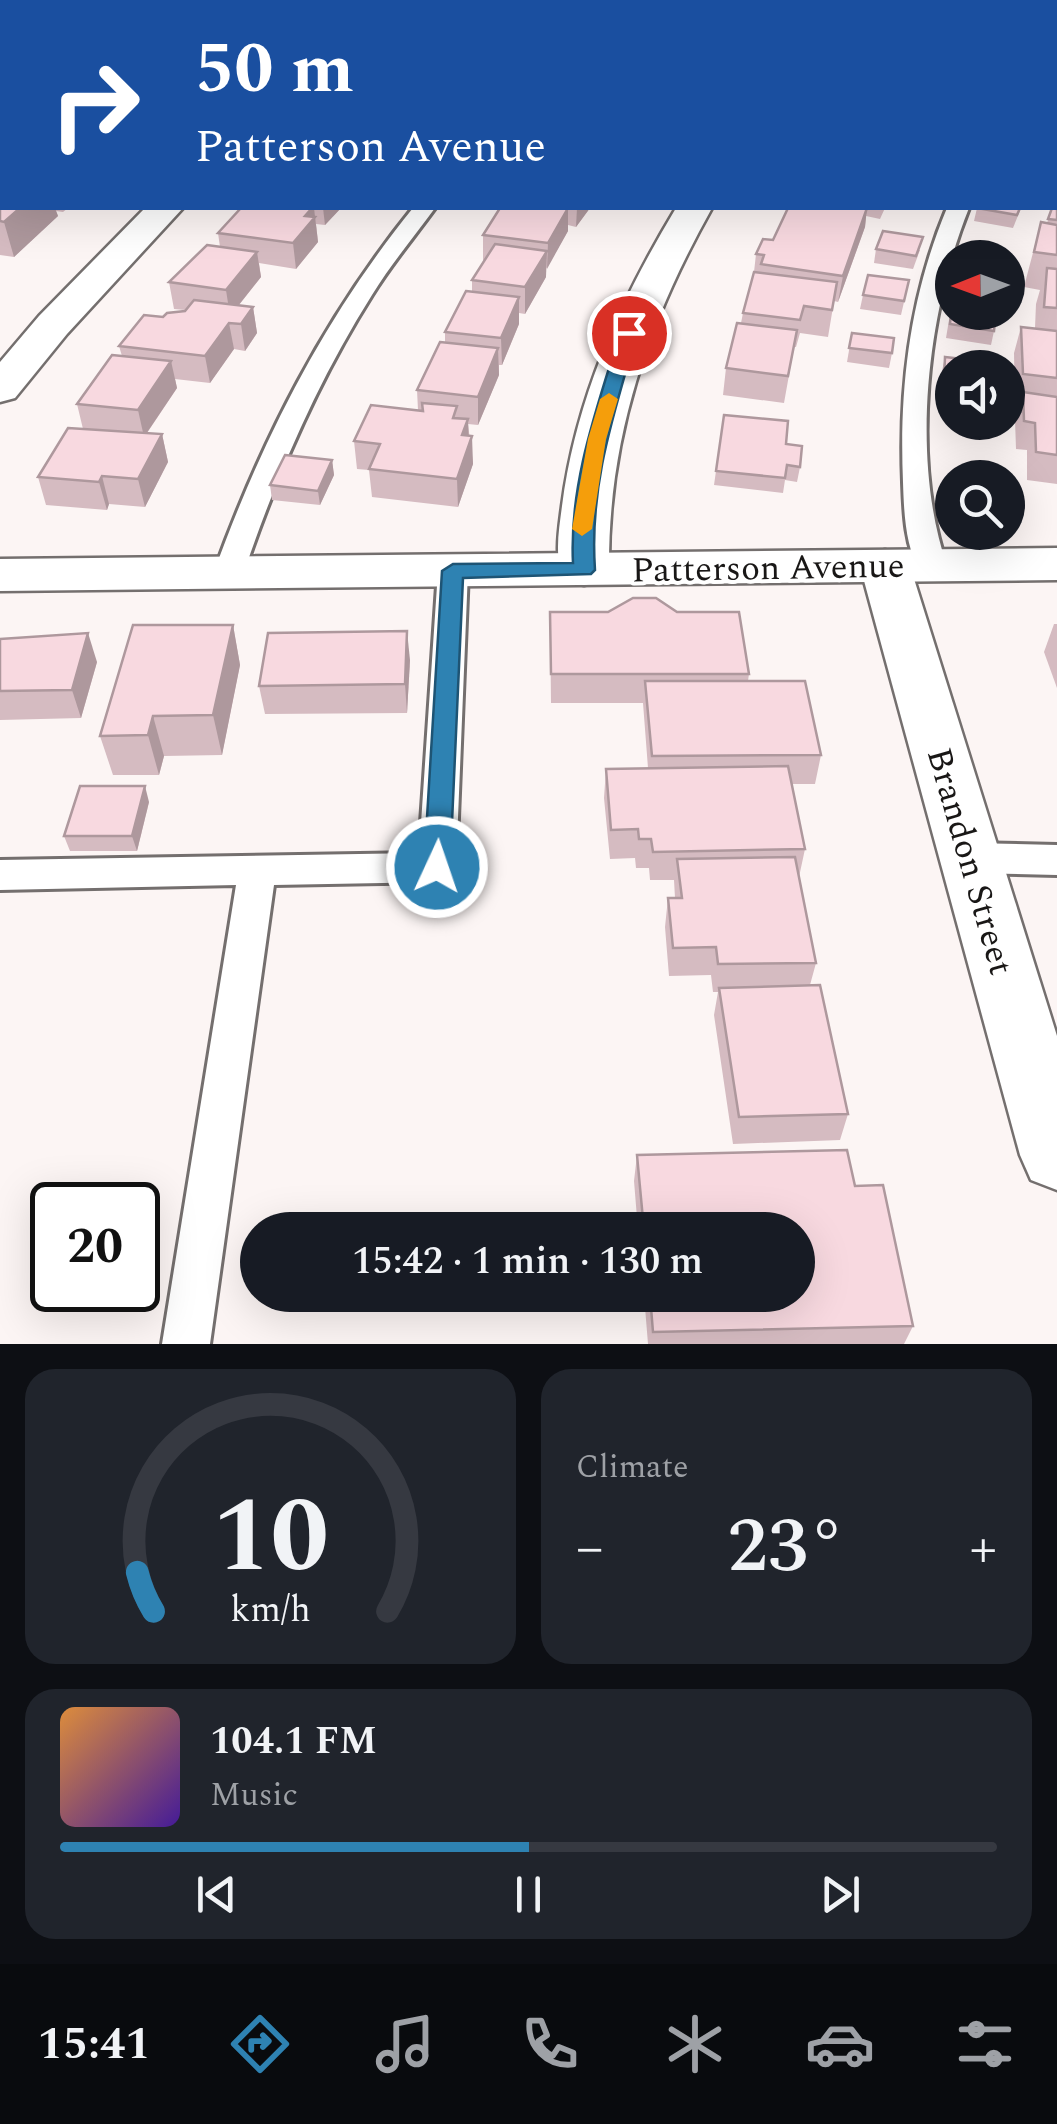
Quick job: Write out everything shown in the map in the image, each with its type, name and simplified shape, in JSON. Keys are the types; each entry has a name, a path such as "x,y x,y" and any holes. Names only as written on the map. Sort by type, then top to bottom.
{"street":[{"path":"0,389 64,313 162,210"},
{"path":"584,570 581,522 597,439 629,333 668,250 693,210"},
{"name":"Patterson Avenue","path":"0,575 1057,564"},
{"name":"Brandon Street","path":"909,566 969,858 1057,1156"}],"lane":[{"path":"228,572 258,486 324,356 398,238 422,210"},
{"path":"909,566 921,536 915,394 922,322 939,251 957,210"},
{"path":"0,875 437,867 453,571"},
{"path":"969,858 1057,860"},
{"path":"186,1344 257,870"}],"building":[{"path":"0,210 18,210 4,222 0,221"},
{"path":"239,210 310,210 305,216 315,217 293,243 218,233"},
{"path":"499,210 567,210 548,243 483,235"},
{"path":"787,210 866,210 843,276 761,264 764,255 756,254 763,239 773,240"},
{"path":"988,210 1019,210 1017,215"},
{"path":"1051,210 1057,210 1057,220 1048,219"},
{"path":"1041,222 1057,225 1057,255 1034,252"},
{"path":"883,231 923,237 916,256 876,249"},
{"path":"495,244 547,251 525,287 472,280"},
{"path":"207,245 257,252 226,290 169,282"},
{"path":"1047,268 1057,269 1057,308 1044,307"},
{"path":"754,272 837,282 832,310 804,306 800,320 743,313"},
{"path":"868,275 909,280 904,301 863,295"},
{"path":"466,291 519,297 501,338 445,332"},
{"path":"194,300 253,307 241,324 229,323 205,356 119,346 144,315 163,317 185,311"},
{"path":"737,323 797,330 788,376 726,368"},
{"path":"1025,327 1057,331 1057,378 1025,374 1021,330"},
{"path":"852,333 894,338 892,353 849,348"},
{"path":"440,342 498,348 478,397 417,390"},
{"path":"112,355 171,361 138,410 77,404"},
{"path":"1025,392 1057,397 1057,455 1036,452 1035,423 1025,421"},
{"path":"422,403 457,406 453,418 468,419 462,435 472,436 457,479 369,469 380,444 354,441 371,405 423,411"},
{"path":"724,415 788,421 786,444 802,446 800,467 787,465 785,478 716,471"},
{"path":"68,428 162,434 138,479 102,476 99,482 38,477"},
{"path":"285,455 332,460 318,491 270,485"},
{"path":"633,598 656,598 677,612 739,612 749,674 551,674 550,612 608,612"},
{"path":"133,625 233,625 213,715 153,716 148,735 100,736"},
{"path":"407,631 405,684 259,686 268,633"},
{"path":"88,633 72,690 0,691 0,639"},
{"path":"645,681 805,681 821,755 652,756"},
{"path":"788,766 805,849 653,852 651,839 639,839 638,829 611,830 606,769"},
{"path":"80,786 145,786 132,836 64,836"},
{"path":"795,857 816,963 718,964 716,947 673,948 668,898 682,898 677,859"},
{"path":"820,985 848,1114 739,1117 719,988"},
{"path":"847,1150 855,1186 883,1185 913,1326 653,1332 651,1312 815,1312 815,1212 642,1212 637,1155"}],"slow traffic":[{"path":"582,529 597,439 609,399"}],"route":[{"path":"437,867 453,571 584,570 581,522 597,439 629,333"}]}
